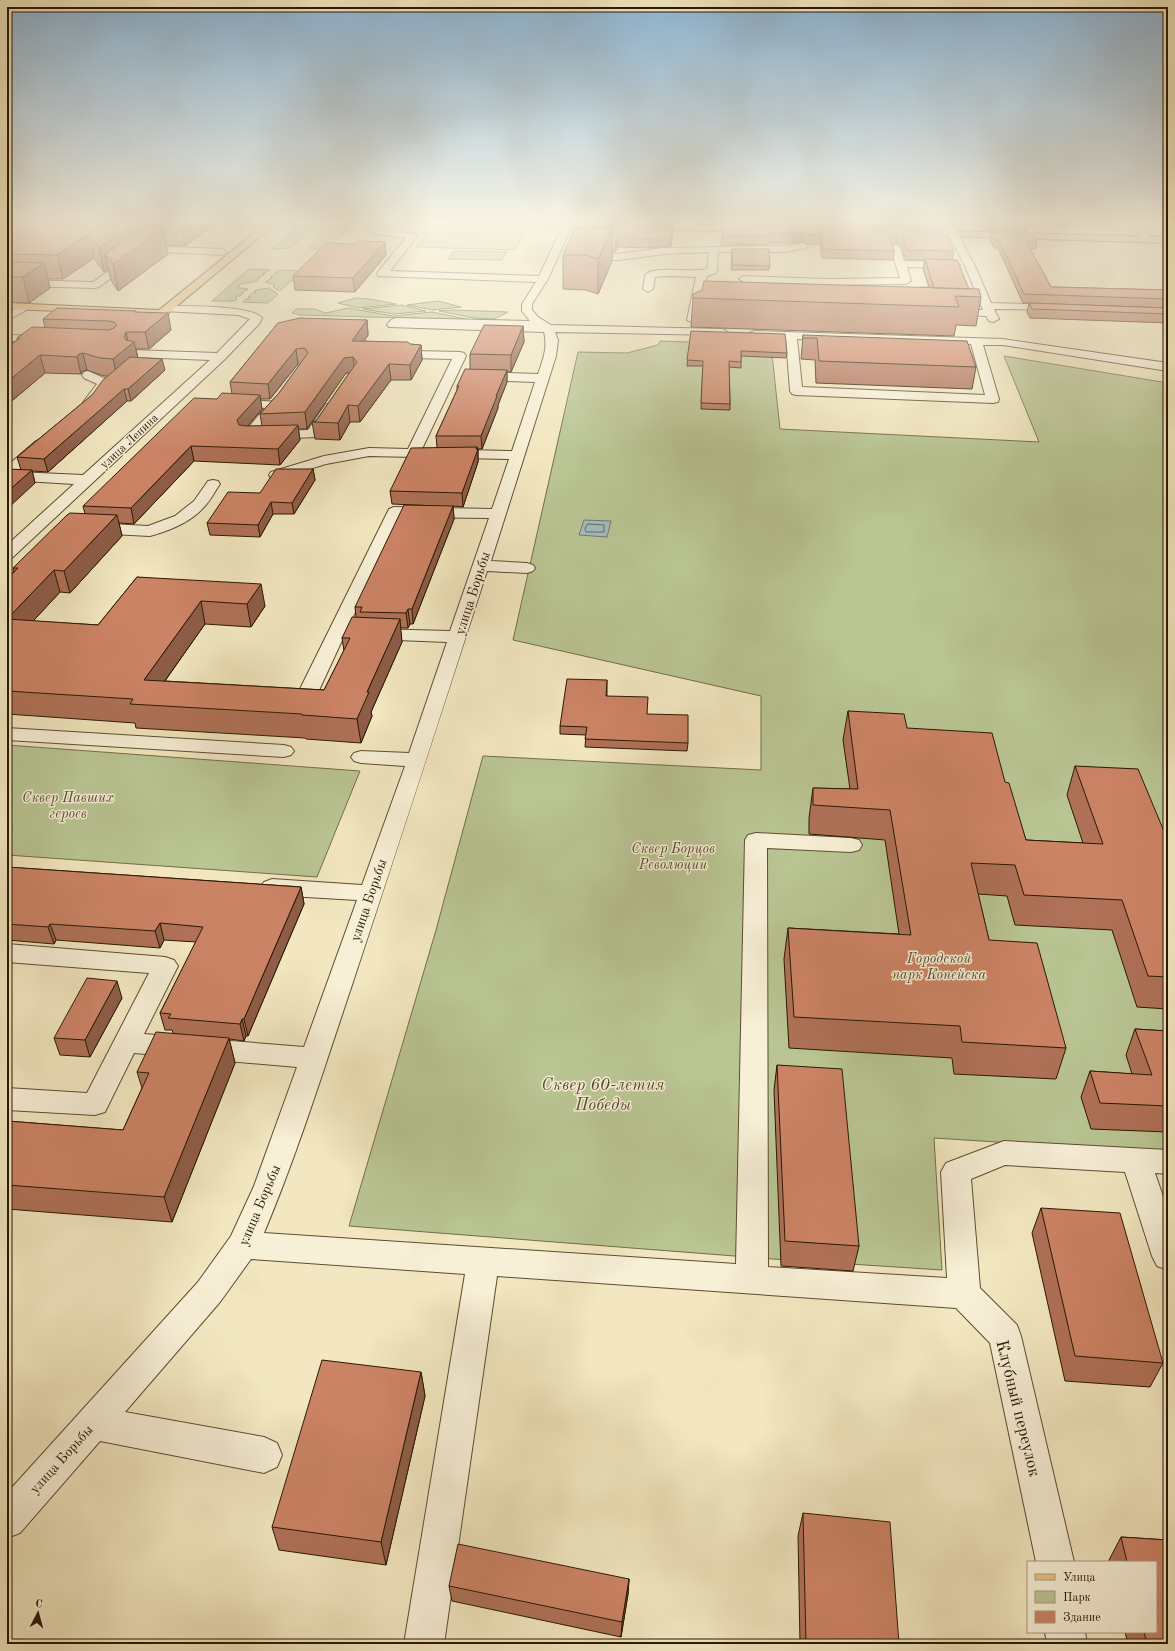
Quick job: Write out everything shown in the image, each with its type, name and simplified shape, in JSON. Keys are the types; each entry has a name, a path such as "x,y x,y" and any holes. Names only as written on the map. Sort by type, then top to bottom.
{"main road":[{"path":"7,302 165,311 181,298"},
{"path":"7,306 146,310 158,300"}],"street":[{"path":"531,298 527,304 527,312 545,327"},
{"path":"691,331 700,304 700,298"},
{"path":"985,298 1000,335"},
{"path":"7,318 24,307"},
{"path":"935,311 1066,309"},
{"name":"улица Ленина","path":"7,554 220,357 250,326 249,322 236,317 165,311"},
{"path":"545,327 396,321 393,325 545,327 729,333"},
{"name":"улица Борьбы","path":"7,1520 209,1292 243,1245 269,1186 314,1058 417,760 499,514 550,356 552,340 545,327"},
{"path":"745,333 976,341 1000,335 1168,367"},
{"path":"791,335 796,351 796,391 993,399 976,341"},
{"path":"7,338 60,340"},
{"path":"135,353 220,357"},
{"path":"414,453 460,356 416,355"},
{"path":"965,357 981,358"},
{"path":"77,413 89,403 104,383 88,375"},
{"path":"451,375 542,378"},
{"path":"284,393 248,436 312,434 338,396"},
{"path":"173,400 194,401"},
{"path":"220,403 275,405"},
{"path":"7,473 48,438"},
{"path":"276,475 324,460 368,452 517,455"},
{"path":"7,476 87,480"},
{"path":"79,528 150,531 180,519 199,504 213,484"},
{"path":"273,698 305,699 394,512 499,514"},
{"path":"38,526 57,527"},
{"path":"481,566 527,568"},
{"path":"337,632 458,637"},
{"path":"7,734 284,751"},
{"path":"361,757 417,760"},
{"path":"752,1280 756,840 851,846"},
{"path":"253,886 371,893"},
{"path":"7,953 165,966 95,1104 7,1099"},
{"path":"126,1042 314,1058"},
{"path":"243,1245 964,1294 956,1172 1004,1153 1168,1162"},
{"path":"1136,1160 1168,1256"},
{"path":"424,1644 482,1261"},
{"name":"Клубный переулок","path":"964,1294 1005,1336 1055,1561"},
{"path":"93,1423 264,1455"},
{"path":"1065,1633 1067,1644"}],"green space":[{"path":"215,298 237,299 234,301 212,301"},
{"path":"274,298 268,303 243,302 246,299"},
{"path":"357,298 396,304 358,308 338,303"},
{"path":"438,301 461,307 433,310 407,305"},
{"path":"401,305 426,311 394,314 363,309"},
{"path":"348,308 393,316 432,312 471,320 301,315 292,313 296,309 314,309 326,313"},
{"path":"453,310 508,312 494,319 474,318 439,311"},
{"path":"660,341 771,345 780,429 1039,442 1004,356 1168,383 1168,1153 934,1138 942,1270 773,1259 349,1226 436,930 483,756 761,770 761,696 513,640 578,352 627,353 658,345"},
{"name":"Сквер Павших героев","path":"7,745 360,771 317,877 7,855"}],"water":[{"path":"584,520 611,521 607,537 579,535"}],"building":[{"path":"694,298 956,298 959,307"},
{"path":"1141,298 1168,298 1168,299"},
{"path":"1029,303 1168,308 1168,314 1032,309"},
{"path":"57,308 168,313 145,332 126,332 124,337 126,340 134,342 113,359 100,358 83,353 79,354 77,357 40,355 7,382 7,348 20,338 17,338 32,327 109,330 117,325 114,322 109,321 43,319"},
{"path":"300,318 367,320 352,341 408,342 410,344 421,345 410,365 389,364 358,406 348,405 338,423 312,422 316,421 357,362 353,357 344,358 305,412 260,414 279,393 308,353 305,348 296,349 268,384 230,382 278,323"},
{"path":"484,325 523,326 511,355 470,354"},
{"path":"691,331 785,334 787,353 741,351 741,362 729,361 730,404 701,403 703,361 687,360"},
{"path":"803,335 967,341 976,367 819,361 817,338 803,338"},
{"path":"130,357 162,359 128,389 124,389 44,459 17,457 92,395 103,380"},
{"path":"465,369 507,370 481,436 436,436 459,386 457,386"},
{"path":"222,393 260,395 237,420 239,425 298,425 278,449 191,446 131,508 83,506 194,398 217,399"},
{"path":"477,447 476,449 478,449 462,493 390,491 411,448"},
{"path":"7,469 32,470 7,492"},
{"path":"276,469 313,469 292,503 271,502 258,525 207,523 228,492 260,493"},
{"path":"404,505 453,506 412,609 408,609 406,613 360,612 362,607 355,607"},
{"path":"70,513 117,515 64,571 54,570 7,619 7,579 18,568 13,568"},
{"path":"137,577 261,584 247,604 201,601 144,680 324,690 350,638 342,638 352,617 400,619 367,692 369,692 357,719 302,714 130,704 133,699 7,691 7,619 98,625"},
{"path":"567,679 607,680 606,696 648,697 647,714 688,715 688,743 585,739 587,727 560,726"},
{"path":"848,711 904,714 907,728 992,733 1005,782 1009,783 1026,840 1103,844 1075,766 1138,769 1168,841 1168,977 1148,976 1122,900 1024,895 1015,865 971,863 989,940 1037,943 1066,1048 962,1042 960,1026 794,1017 788,928 911,935 890,810 813,805 813,788 858,789"},
{"path":"7,867 301,887 244,1019 242,1019 240,1024 168,1018 171,1014 160,1013 203,927 160,923 155,931 50,924 48,927 7,924 7,915 11,910 7,909"},
{"path":"87,978 117,981 85,1040 54,1038"},
{"path":"1135,1029 1168,1031 1168,1106 1100,1103 1090,1071 1152,1075"},
{"path":"156,1032 229,1038 164,1197 7,1185 7,1121 123,1130 149,1073 137,1072"},
{"path":"777,1065 842,1069 859,1246 785,1241"},
{"path":"1041,1208 1120,1213 1163,1363 1075,1356"},
{"path":"322,1360 421,1372 381,1542 272,1527"},
{"path":"803,1513 890,1522 899,1644 806,1644"},
{"path":"1121,1537 1168,1540 1168,1644 1147,1644 1144,1633 1157,1633 1157,1561 1127,1561"},
{"path":"458,1544 629,1579 622,1622 449,1586"}],"park label":[{"name":"Сквер Борцов Революции","path":"673,856"},
{"name":"Городской парк Копейска","path":"939,966"},
{"name":"Сквер 60-летия Победы","path":"603,1094"}]}
